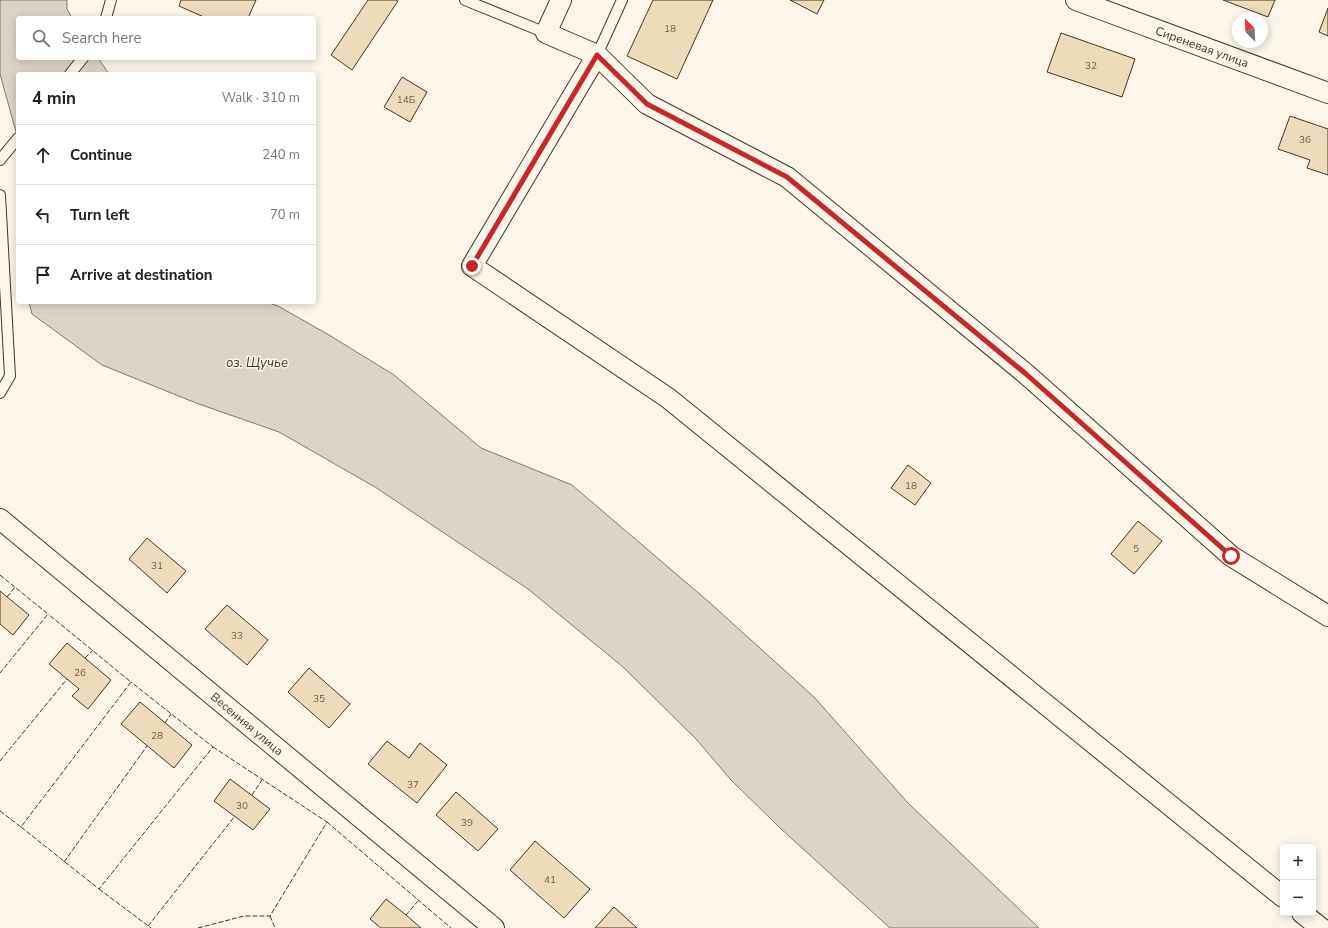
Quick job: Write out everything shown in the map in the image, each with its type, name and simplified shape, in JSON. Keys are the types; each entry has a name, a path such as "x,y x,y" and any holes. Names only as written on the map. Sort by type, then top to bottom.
{"street":[{"path":"560,0 546,33 597,55 647,104 787,177 1026,374 1231,556 1328,616"},
{"name":"Сиреневая улица","path":"1076,0 1328,93"},
{"path":"597,55 472,266 668,398 1280,895"},
{"name":"Весенняя улица","path":"0,520 494,928"},
{"path":"1306,916 1321,928"}],"lane":[{"path":"107,16 111,0"},
{"path":"465,0 546,33"},
{"path":"597,55 622,0"},
{"path":"72,72 81,60"},
{"path":"0,160 16,140"},
{"path":"0,195 10,376 0,393"}],"water":[{"path":"0,0 67,0 67,9 71,16 16,16 16,60 99,60 108,72 16,72 16,132 0,74"},
{"name":"оз. Щучье","path":"30,304 272,304 329,335 394,375 481,448 572,485 709,602 814,697 908,803 1039,928 890,928 779,827 731,780 696,739 623,667 528,589 375,487 279,432 196,403 102,365 32,314"}],"building":[{"path":"181,0 256,0 249,16 202,16 179,6"},
{"path":"368,0 398,1 352,70 331,55"},
{"path":"653,0 713,0 677,79 627,56"},
{"path":"790,0 824,0 817,14"},
{"path":"1223,0 1275,0 1268,17 1268,12 1255,12"},
{"path":"1328,8 1328,36 1319,32"},
{"path":"1061,33 1135,59 1122,97 1047,72"},
{"path":"402,77 427,92 410,122 384,107"},
{"path":"1290,116 1328,129 1328,175 1307,168 1310,160 1278,149"},
{"path":"908,465 931,483 915,505 891,488"},
{"path":"1138,521 1162,541 1134,574 1111,554"},
{"path":"147,538 186,571 167,593 129,559"},
{"path":"0,591 29,615 13,635 0,624"},
{"path":"227,605 268,640 247,665 205,629"},
{"path":"67,643 111,680 88,709 72,696 79,689 49,664"},
{"path":"309,668 350,704 329,728 288,692"},
{"path":"140,702 192,745 174,768 121,724"},
{"path":"387,741 409,758 420,743 447,765 417,803 368,764"},
{"path":"230,779 270,809 253,830 214,801"},
{"path":"456,792 498,829 478,851 436,815"},
{"path":"535,841 590,889 564,918 510,870"},
{"path":"386,899 421,928 381,928 370,919"},
{"path":"614,907 637,928 595,928"}],"fence":[{"path":"0,575 48,614 0,673"},
{"path":"7,597 15,587"},
{"path":"0,811 21,827 131,682 48,614"},
{"path":"85,658 93,650"},
{"path":"0,761 67,679"},
{"path":"21,827 99,889 213,747 131,682"},
{"path":"165,723 171,714"},
{"path":"64,862 147,746"},
{"path":"198,928 244,916 270,916 327,822 213,747"},
{"path":"252,795 262,780"},
{"path":"148,926 235,816"},
{"path":"327,822 451,928"},
{"path":"99,889 151,928"},
{"path":"406,915 418,901"},
{"path":"270,916 275,928"}],"route":[{"path":"472,266 597,55 647,104 787,177 1026,374 1231,556"}]}
